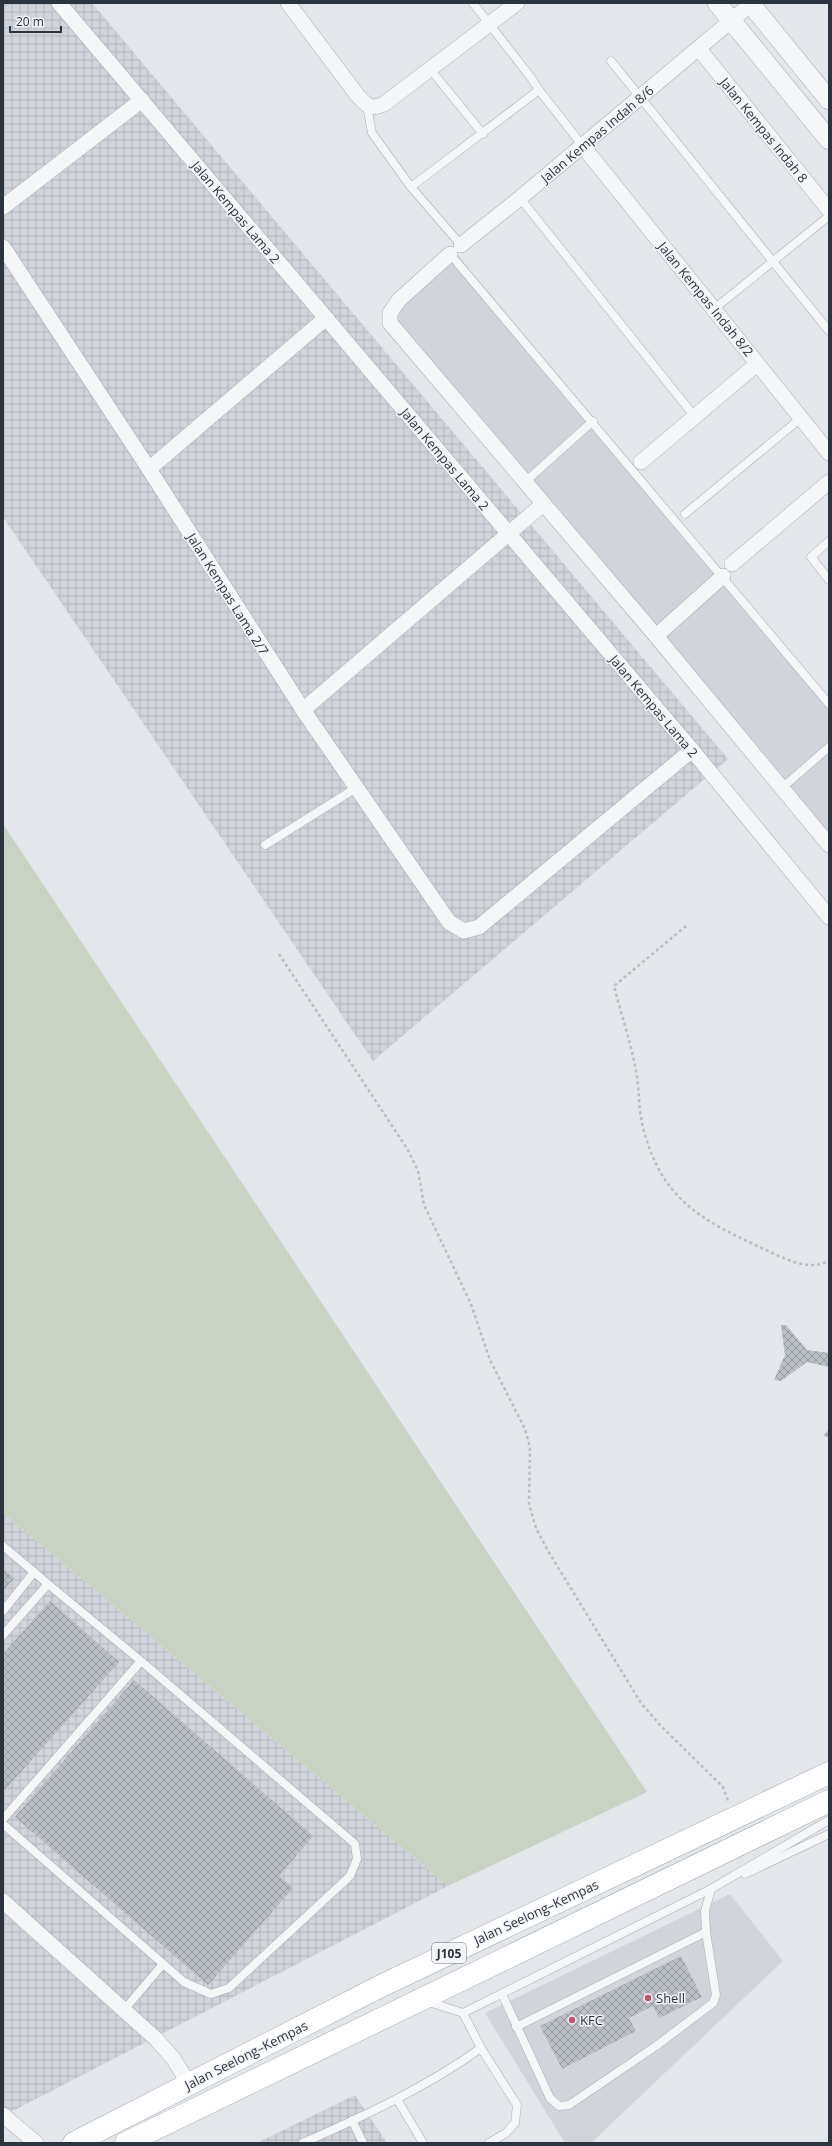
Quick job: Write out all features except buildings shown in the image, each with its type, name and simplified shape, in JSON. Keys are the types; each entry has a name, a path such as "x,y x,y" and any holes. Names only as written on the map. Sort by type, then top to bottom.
{"main road":[{"name":"Jalan Seelong–Kempas","path":"74,2143 381,1986 829,1773"},
{"name":"Jalan Seelong–Kempas","path":"126,2143 829,1801"}],"street":[{"name":"Jalan Kempas Lama 2","path":"59,3 692,750 829,917"},
{"path":"288,3 367,106 375,108 384,104 517,3"},
{"path":"717,3 829,140"},
{"path":"750,4 829,100"},
{"name":"Jalan Kempas Indah 8/6","path":"750,4 732,21 640,98 456,249 399,300 390,313 390,323 656,636 829,845"},
{"name":"Jalan Kempas Indah 8","path":"698,49 829,210"},
{"path":"3,207 142,100"},
{"name":"Jalan Kempas Indah 8/2","path":"582,145 829,453"},
{"name":"Jalan Kempas Lama 2/7","path":"3,247 149,469 303,710 438,909 449,922 464,930 479,927 692,750"},
{"path":"149,469 326,318"},
{"path":"641,462 758,364"},
{"path":"732,564 829,482"},
{"path":"303,710 544,504"},
{"path":"656,636 722,576"},
{"path":"3,1901 155,2038 174,2058 190,2084"},
{"path":"3,2115 36,2143"}],"lane":[{"path":"473,3 490,23 539,90 582,145"},
{"path":"611,61 829,331"},
{"path":"430,69 483,134"},
{"path":"411,186 483,134 539,90"},
{"path":"367,106 372,133 456,249 592,421 829,704"},
{"path":"520,198 695,416"},
{"path":"714,309 829,216"},
{"path":"685,514 801,418"},
{"path":"525,482 592,421"},
{"path":"829,541 811,557 829,580"},
{"path":"782,788 829,747"},
{"path":"265,844 356,788"},
{"path":"3,1546 141,1661 355,1844 356,1859 350,1876 230,1988 211,1994 184,1982 3,1824"},
{"path":"3,1611 34,1572"},
{"path":"3,1635 48,1584"},
{"path":"3,1819 141,1661"},
{"path":"463,2014 711,1888 829,1820"},
{"path":"711,1888 760,1868 829,1834"},
{"path":"502,1994 550,2098 559,2106 569,2105 656,2046 713,2003 716,1995 706,1932 705,1911 711,1888"},
{"path":"516,2027 706,1932"},
{"path":"124,2010 163,1964"},
{"path":"422,2000 463,2014 481,2048 517,2105 515,2123 506,2133 489,2143"},
{"path":"303,2143 397,2099 458,2065 481,2048"},
{"path":"397,2099 423,2143"},
{"path":"352,2120 363,2143"}],"path":[{"path":"686,926 614,986 636,1071 643,1130 657,1170 681,1200 715,1226 795,1264 824,1264 829,1260"},
{"path":"279,954 408,1150 418,1171 424,1205 471,1304 490,1360 525,1429 530,1447 529,1504 539,1534 567,1584 641,1703 660,1725 723,1787 736,1818"}],"shaded area":[{"path":"3,3 92,3 728,759 373,1061 3,517"},
{"path":"450,246 829,698 829,854 384,326 384,310 396,295"},
{"path":"3,1513 448,1886 3,2116"},
{"path":"730,1894 783,1961 591,2143 565,2143 485,2013"},
{"path":"355,2095 387,2143 257,2143"}],"green space":[{"path":"3,824 647,1792 448,1886 3,1513"}],"place":[{"name":"Shell","path":"648,1998"},
{"name":"KFC","path":"572,2020"}]}
